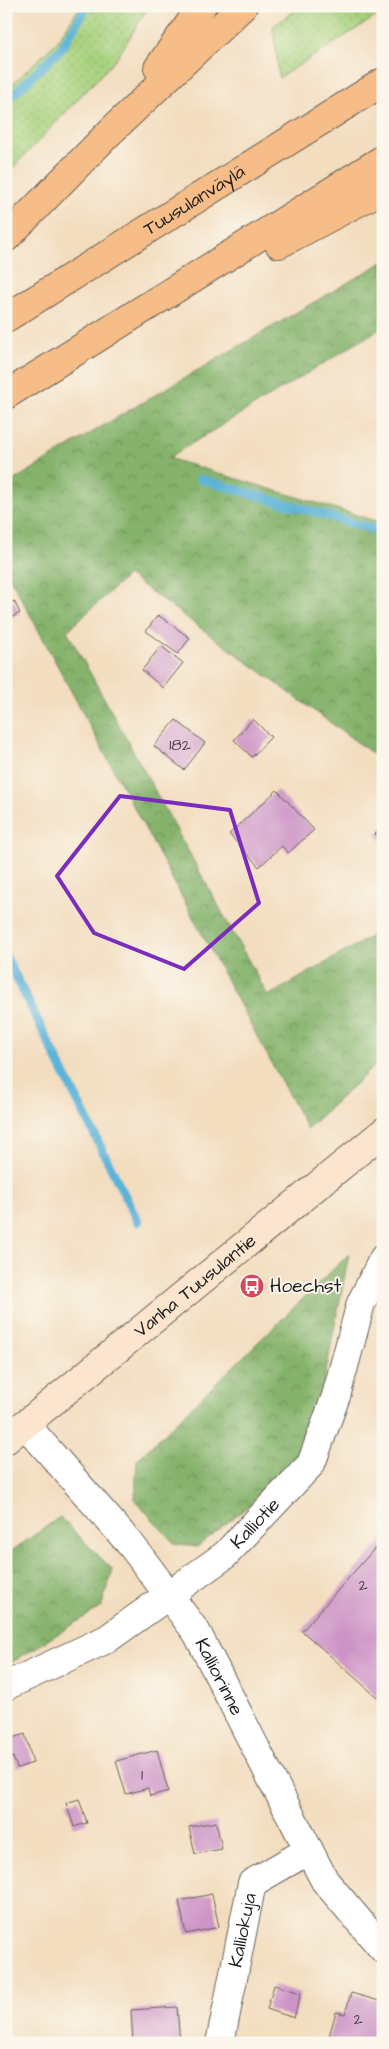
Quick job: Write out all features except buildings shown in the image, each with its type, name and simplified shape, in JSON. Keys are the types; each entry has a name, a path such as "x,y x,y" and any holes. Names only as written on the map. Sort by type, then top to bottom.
{"highway":[{"path":"110,132 187,30 202,6"},
{"path":"6,238 110,132 242,6"},
{"name":"Tuusulanväylä","path":"6,318 383,82"},
{"path":"6,395 383,159"},
{"path":"83,348 383,189"}],"main road":[{"name":"Vanha Tuusulantie","path":"16,1432 383,1132"}],"street":[{"name":"Kalliotie","path":"6,1686 107,1639 225,1555 311,1464 336,1396 361,1304 383,1259"},
{"name":"Kalliorinne","path":"16,1432 132,1546 197,1633 325,1881 383,1949"},
{"name":"Kalliokuja","path":"220,2043 252,1883 309,1850"}],"highlighted area":[{"path":"120,796 230,810 259,903 184,969 94,933 57,876"}],"green space":[{"path":"80,6 149,6 117,58 6,175 6,90 57,42"},
{"path":"302,6 383,6 383,12 279,78 273,26"},
{"path":"383,262 383,327 168,458 383,523 383,761 128,575 67,631 268,996 379,932 383,936 383,1058 307,1129 6,570 6,485 121,415"},
{"path":"349,1254 314,1432 279,1481 197,1547 175,1544 135,1500 137,1460"},
{"path":"60,1517 113,1570 101,1607 6,1666 6,1555"}],"waterway":[{"path":"6,101 60,50 87,6"},
{"path":"200,479 383,532"},
{"path":"6,957 138,1222"}],"place":[{"name":"Hoechst","path":"252,1286"}]}
